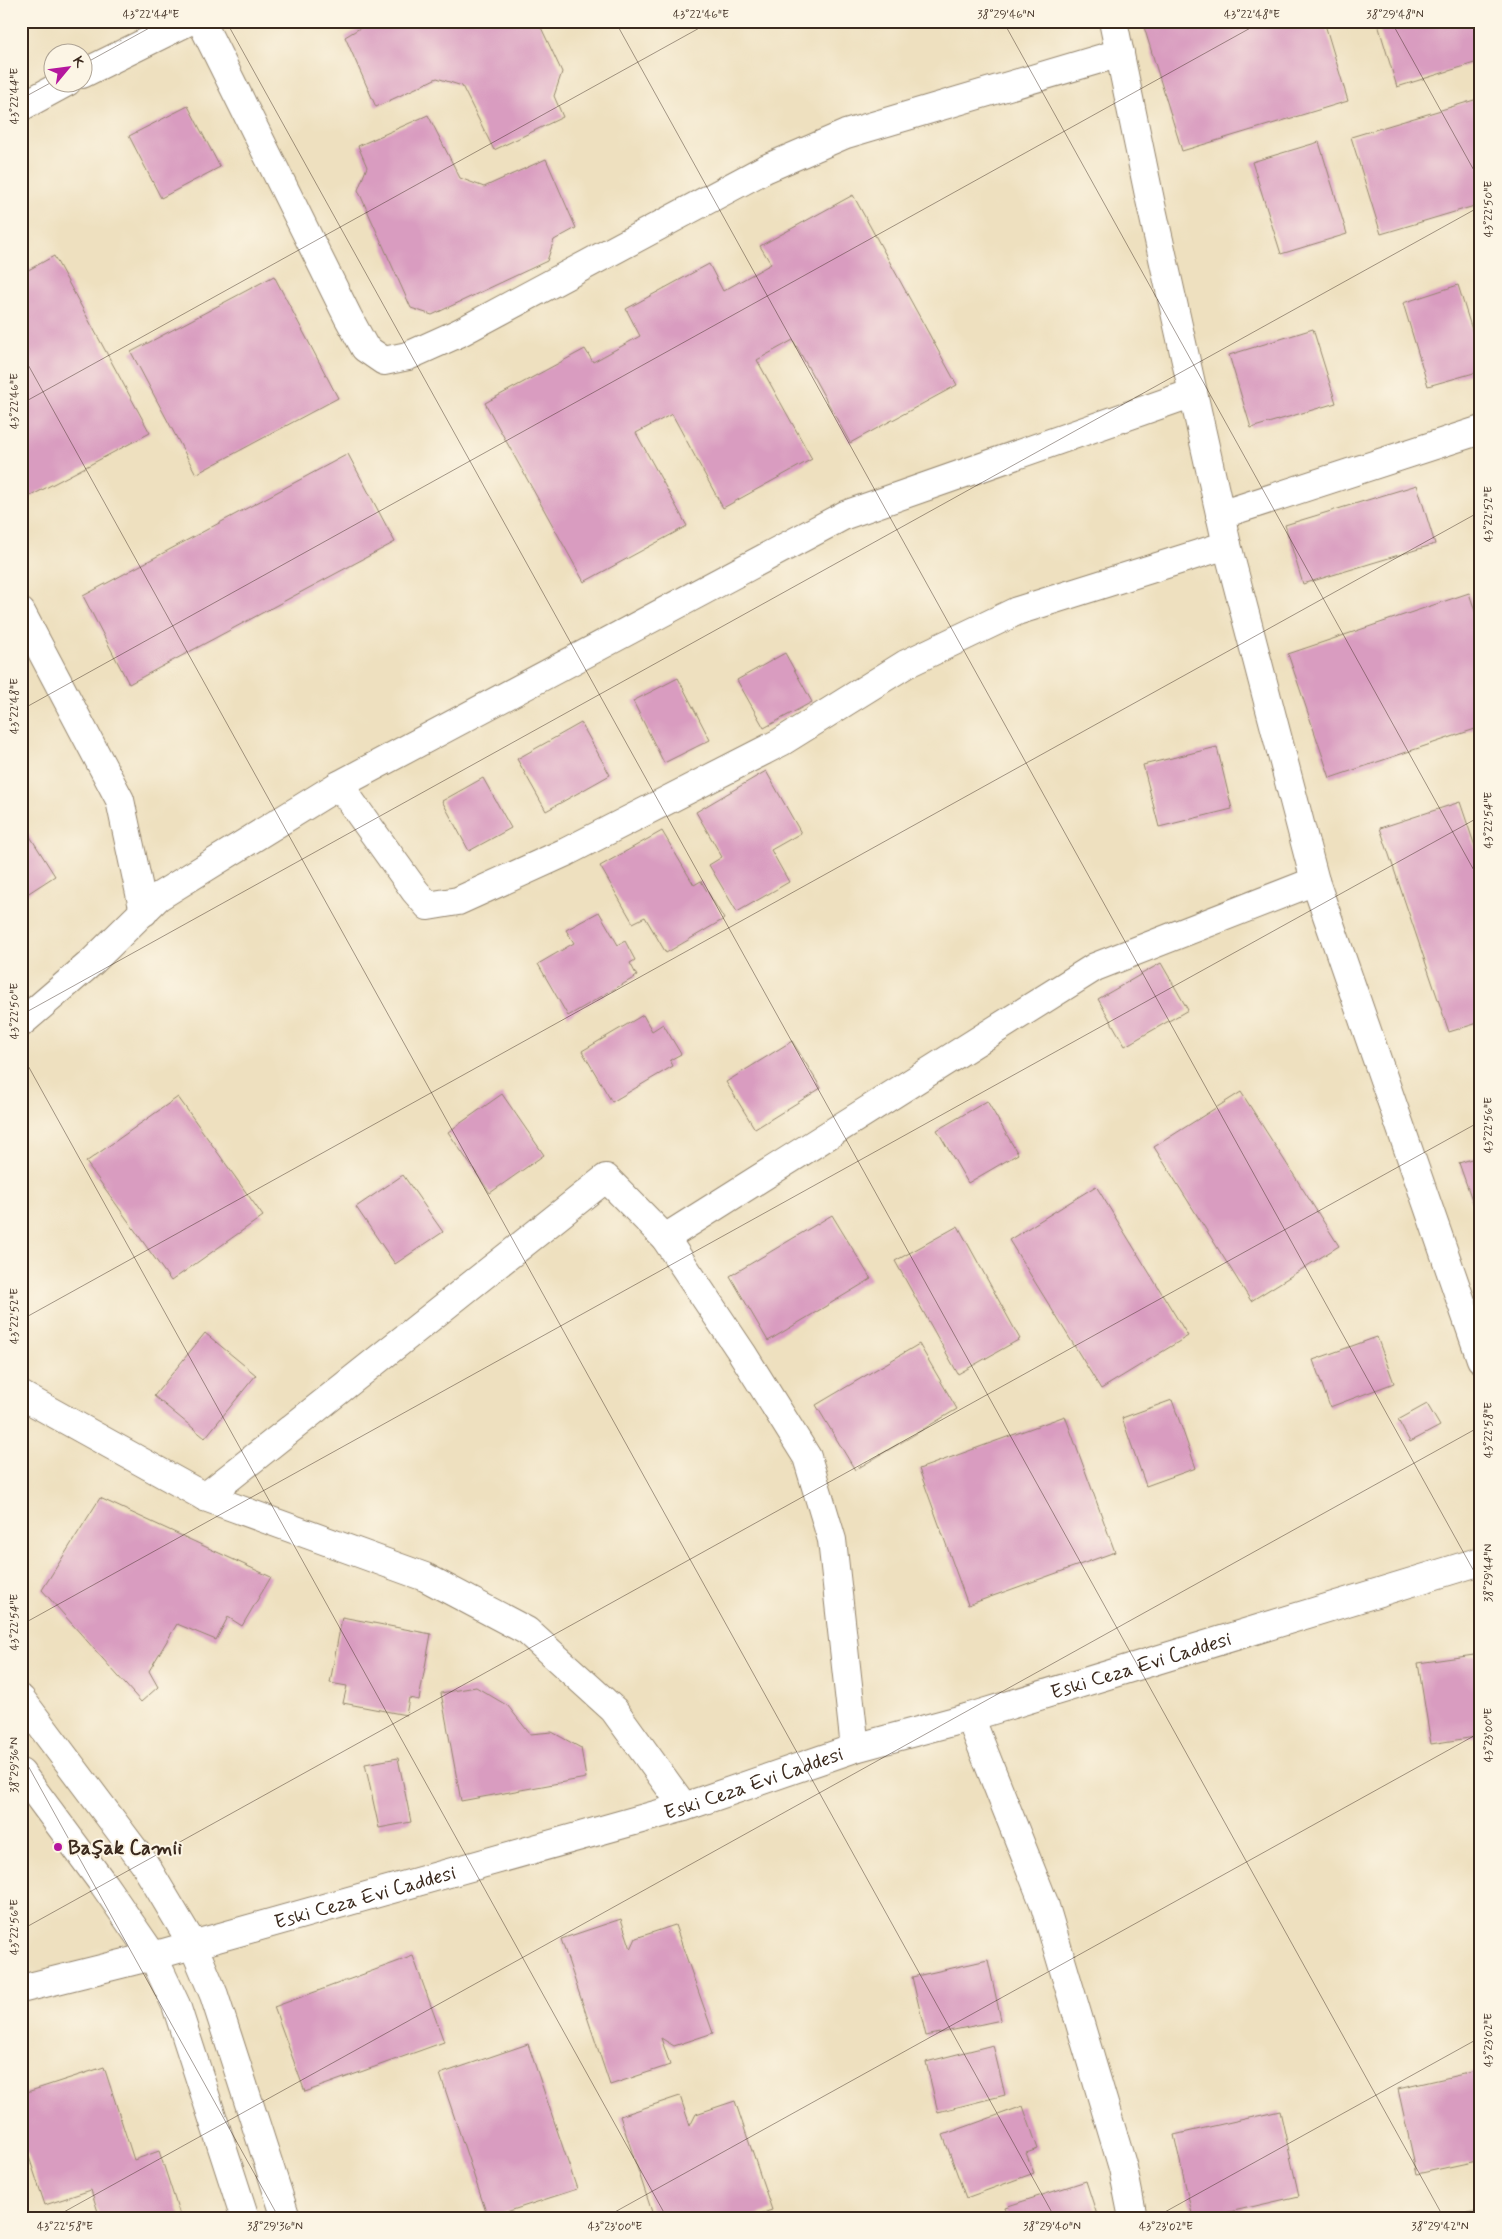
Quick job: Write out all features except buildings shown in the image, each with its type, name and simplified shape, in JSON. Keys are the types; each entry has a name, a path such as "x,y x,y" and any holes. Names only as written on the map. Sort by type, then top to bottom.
{"street":[{"path":"92,69 189,21"},
{"path":"201,21 348,317 365,348 384,361 408,356 459,333 764,169 846,134 1120,53"},
{"path":"1113,21 1227,545 1315,881 1481,1359"},
{"path":"21,107 49,92"},
{"path":"21,1023 92,962 158,897 339,785 845,515 1193,393"},
{"path":"1220,515 1481,430"},
{"path":"339,785 415,891 428,906 458,901 566,852 764,751 906,664 1017,612 1227,545"},
{"path":"21,612 120,800 144,912"},
{"path":"665,1238 1095,966 1315,881"},
{"path":"205,1497 606,1178 665,1238 742,1353 808,1457 832,1540 855,1748"},
{"path":"21,1395 205,1497 425,1577 527,1631 614,1710 684,1807"},
{"name":"Eski Ceza Evi Caddesi","path":"21,1989 153,1956 684,1807 855,1748 970,1717 1481,1561"},
{"path":"21,1699 144,1863 193,1945 214,1995 286,2218"},
{"path":"970,1717 1044,1903 1122,2168 1133,2218"},
{"path":"21,1773 104,1885 153,1956 176,2005 245,2218"}],"place":[{"name":"Başak Camii","path":"58,1847"}]}
